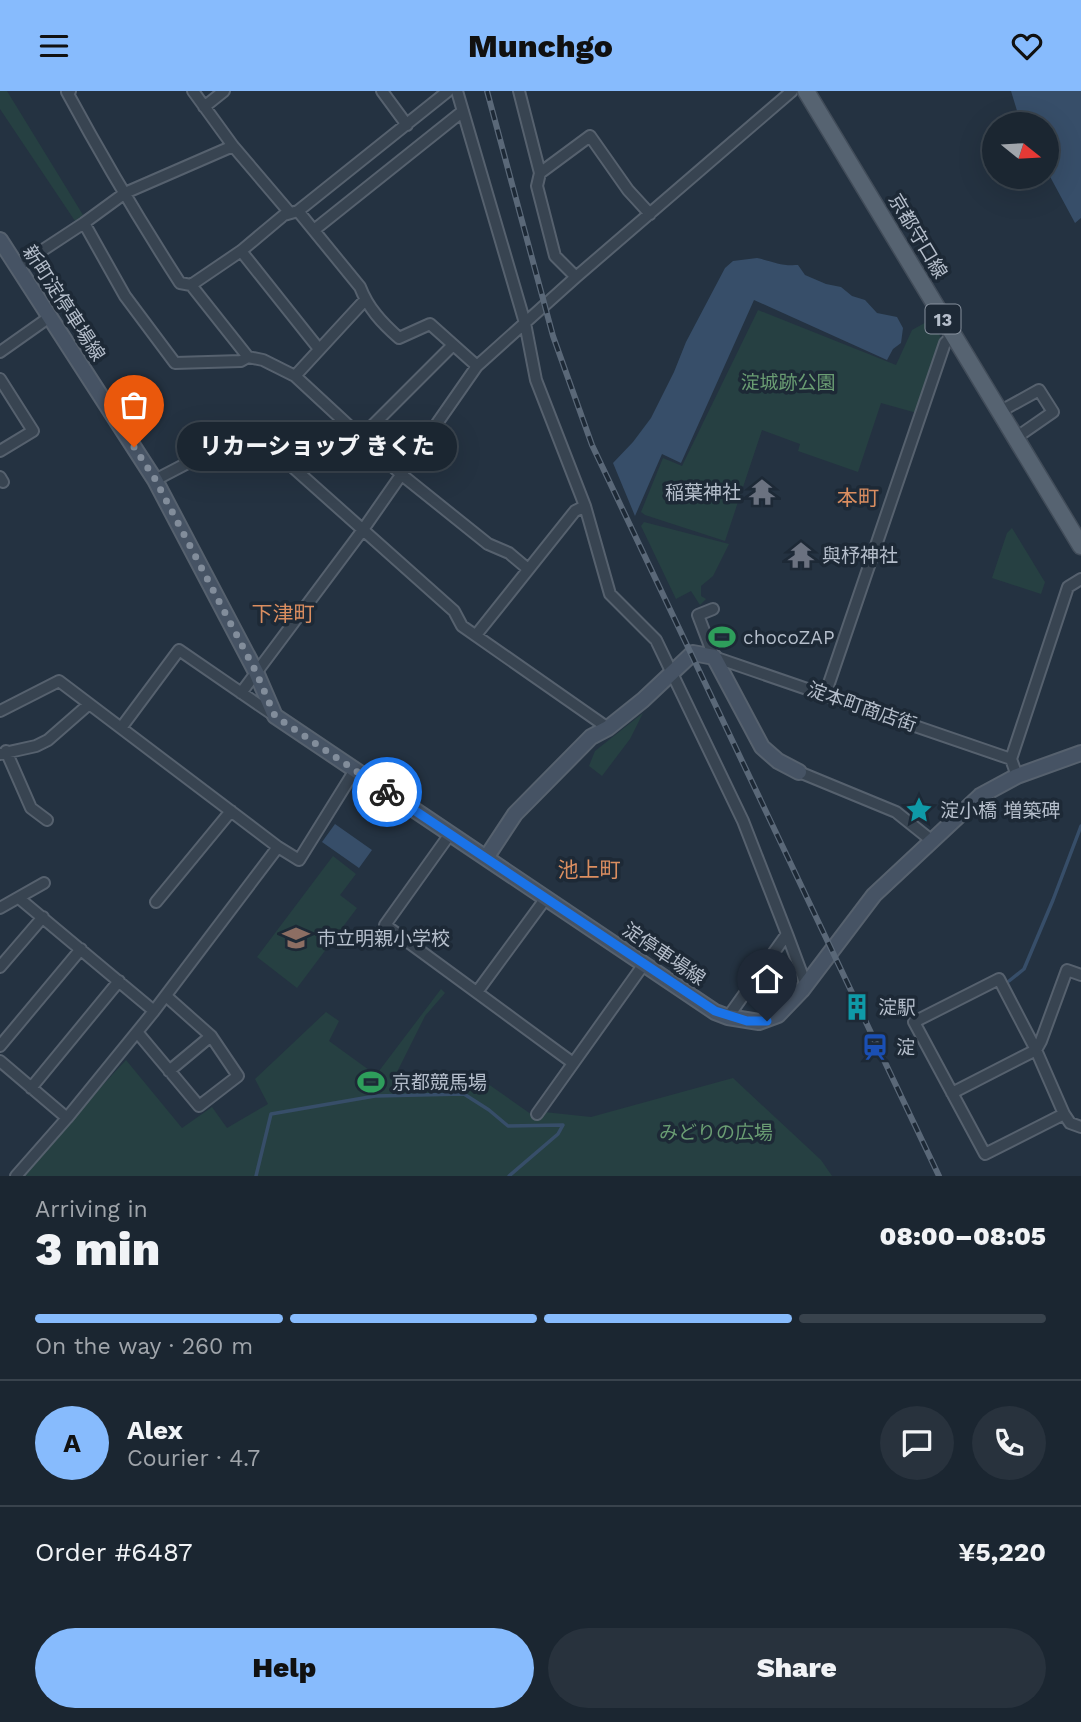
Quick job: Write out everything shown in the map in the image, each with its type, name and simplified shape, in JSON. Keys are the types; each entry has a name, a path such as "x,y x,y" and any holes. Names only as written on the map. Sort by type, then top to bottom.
{"main road":[{"name":"京都守口線","path":"810,92 1081,546"},
{"name":"新町淀停車場線","path":"0,240 155,479 256,672 275,716"},
{"path":"275,716 486,858 515,814 591,737 643,700 693,653 713,657 762,747 778,761 799,772"},
{"name":"淀停車場線","path":"486,858 715,1011 728,1017 767,1021 778,1015 806,985 874,895 980,796 1017,776 1081,753"}],"street":[{"path":"70,91 67,92 124,193 180,283 191,285 248,357 263,360 295,376 402,475 488,544 509,553 528,569"},
{"path":"193,91 233,146 314,230 360,287 365,300 381,323 398,338 430,324 477,366"},
{"path":"204,107 224,91"},
{"path":"382,91 407,125"},
{"path":"191,285 241,251 284,215 294,212 448,91"},
{"path":"457,91 526,323 536,380 584,506 610,594 656,640 743,821 806,985"},
{"path":"533,91 520,96 540,173 537,186 555,256 576,277"},
{"path":"241,693 362,531 477,366 792,91"},
{"path":"314,230 463,111"},
{"path":"540,173 590,136 628,190 650,214"},
{"path":"18,267 124,193 233,146"},
{"path":"84,223 125,296 175,363 241,361 248,357"},
{"path":"241,251 319,349"},
{"path":"295,376 365,300"},
{"path":"0,352 51,316"},
{"path":"825,695 945,343 953,335"},
{"path":"361,437 453,345"},
{"path":"0,379 33,431 0,451"},
{"path":"1001,411 1039,390 1053,412 1017,437"},
{"path":"155,479 251,430 454,611 462,626 608,727"},
{"path":"476,635 575,511 584,506"},
{"path":"1017,776 1010,759 1068,587 1081,579"},
{"path":"713,609 698,615 713,657"},
{"path":"121,728 179,650 275,716"},
{"name":"淀本町商店街","path":"713,657 1010,759"},
{"path":"0,711 59,681 278,847 299,859 355,770"},
{"path":"47,820 31,808 3,753 36,746 48,740 88,705"},
{"path":"799,772 896,812 930,841"},
{"path":"156,902 231,811"},
{"path":"450,834 385,925 573,1063"},
{"path":"16,1176 166,996 278,847"},
{"path":"0,908 44,883"},
{"path":"477,992 546,898"},
{"path":"20,899 154,1011"},
{"path":"0,967 43,918"},
{"path":"728,1017 787,934"},
{"path":"0,1046 81,949"},
{"path":"537,1114 644,964"},
{"path":"952,1093 1036,1050 1067,970 1081,975"},
{"path":"1064,1114 985,1154 914,1022 999,979 1036,1050 1064,1114 1070,1123 1081,1127"},
{"path":"31,1088 119,981"},
{"path":"137,1032 199,1106 238,1076 211,1036 166,996"},
{"path":"169,1071 211,1036"},
{"path":"0,1062 67,1118"}],"green space":[{"path":"0,91 7,91 83,215 75,221 0,109"},
{"name":"淀城跡公園","path":"758,310 896,365 912,330 930,320 943,341 917,413 881,403 858,472 798,451 800,444 762,430 725,541 645,515 641,512 663,458 682,466"},
{"path":"644,522 729,544 713,576 701,586 701,596 706,599 700,605 691,591 676,599 641,526"},
{"path":"1012,528 1045,582 1041,594 992,578 1007,533"},
{"path":"643,713 630,739 602,776 589,766 595,751"},
{"path":"333,856 356,874 340,895 357,908 297,988 257,957"},
{"name":"京都競馬場","path":"441,989 445,993 425,1016 394,1078 445,1075 481,1079 538,1119 544,1112 591,1117 733,1078 821,1160 832,1176 18,1176 126,1060 182,1128 212,1107 227,1128 268,1104 255,1079 326,1012 339,1021 329,1041 376,1075"}],"water":[{"path":"1011,91 1081,91 1081,218 1075,223 1057,189 1059,189 1059,112 1017,112"},
{"path":"757,258 798,265 805,275 841,287 852,296 865,300 877,313 897,317 903,328 901,343 893,349 887,360 754,300 681,463 662,454 635,516 613,463 651,418 686,342 725,268 733,261"},
{"path":"335,824 372,850 359,868 322,842"}],"waterway":[{"path":"1009,981 1024,969 1081,826"},
{"path":"256,1176 271,1114 375,1096 464,1094 508,1126 563,1125 558,1134 509,1176"}],"railway":[{"path":"487,91 553,336 592,445 939,1176"}],"way so far":[{"path":"134,447 155,479 256,672 275,716 387,792"}],"place":[{"name":"リカーショップ きくた","path":"134,447"},
{"name":"稲葉神社","path":"762,492"},
{"name":"與杼神社","path":"801,555"},
{"name":"chocoZAP","path":"722,637"},
{"name":"淀小橋 増築碑","path":"919,810"},
{"name":"市立明親小学校","path":"296,938"},
{"name":"淀駅","path":"857,1007"},
{"name":"淀","path":"875,1047"},
{"name":"京都競馬場","path":"371,1082"}],"district":[{"name":"本町","path":"858,497"},
{"name":"下津町","path":"283,613"},
{"name":"池上町","path":"589,869"}],"route":[{"path":"387,792 715,1011 747,1021 767,1021"}],"park label":[{"name":"みどりの広場","path":"716,1132"}]}
